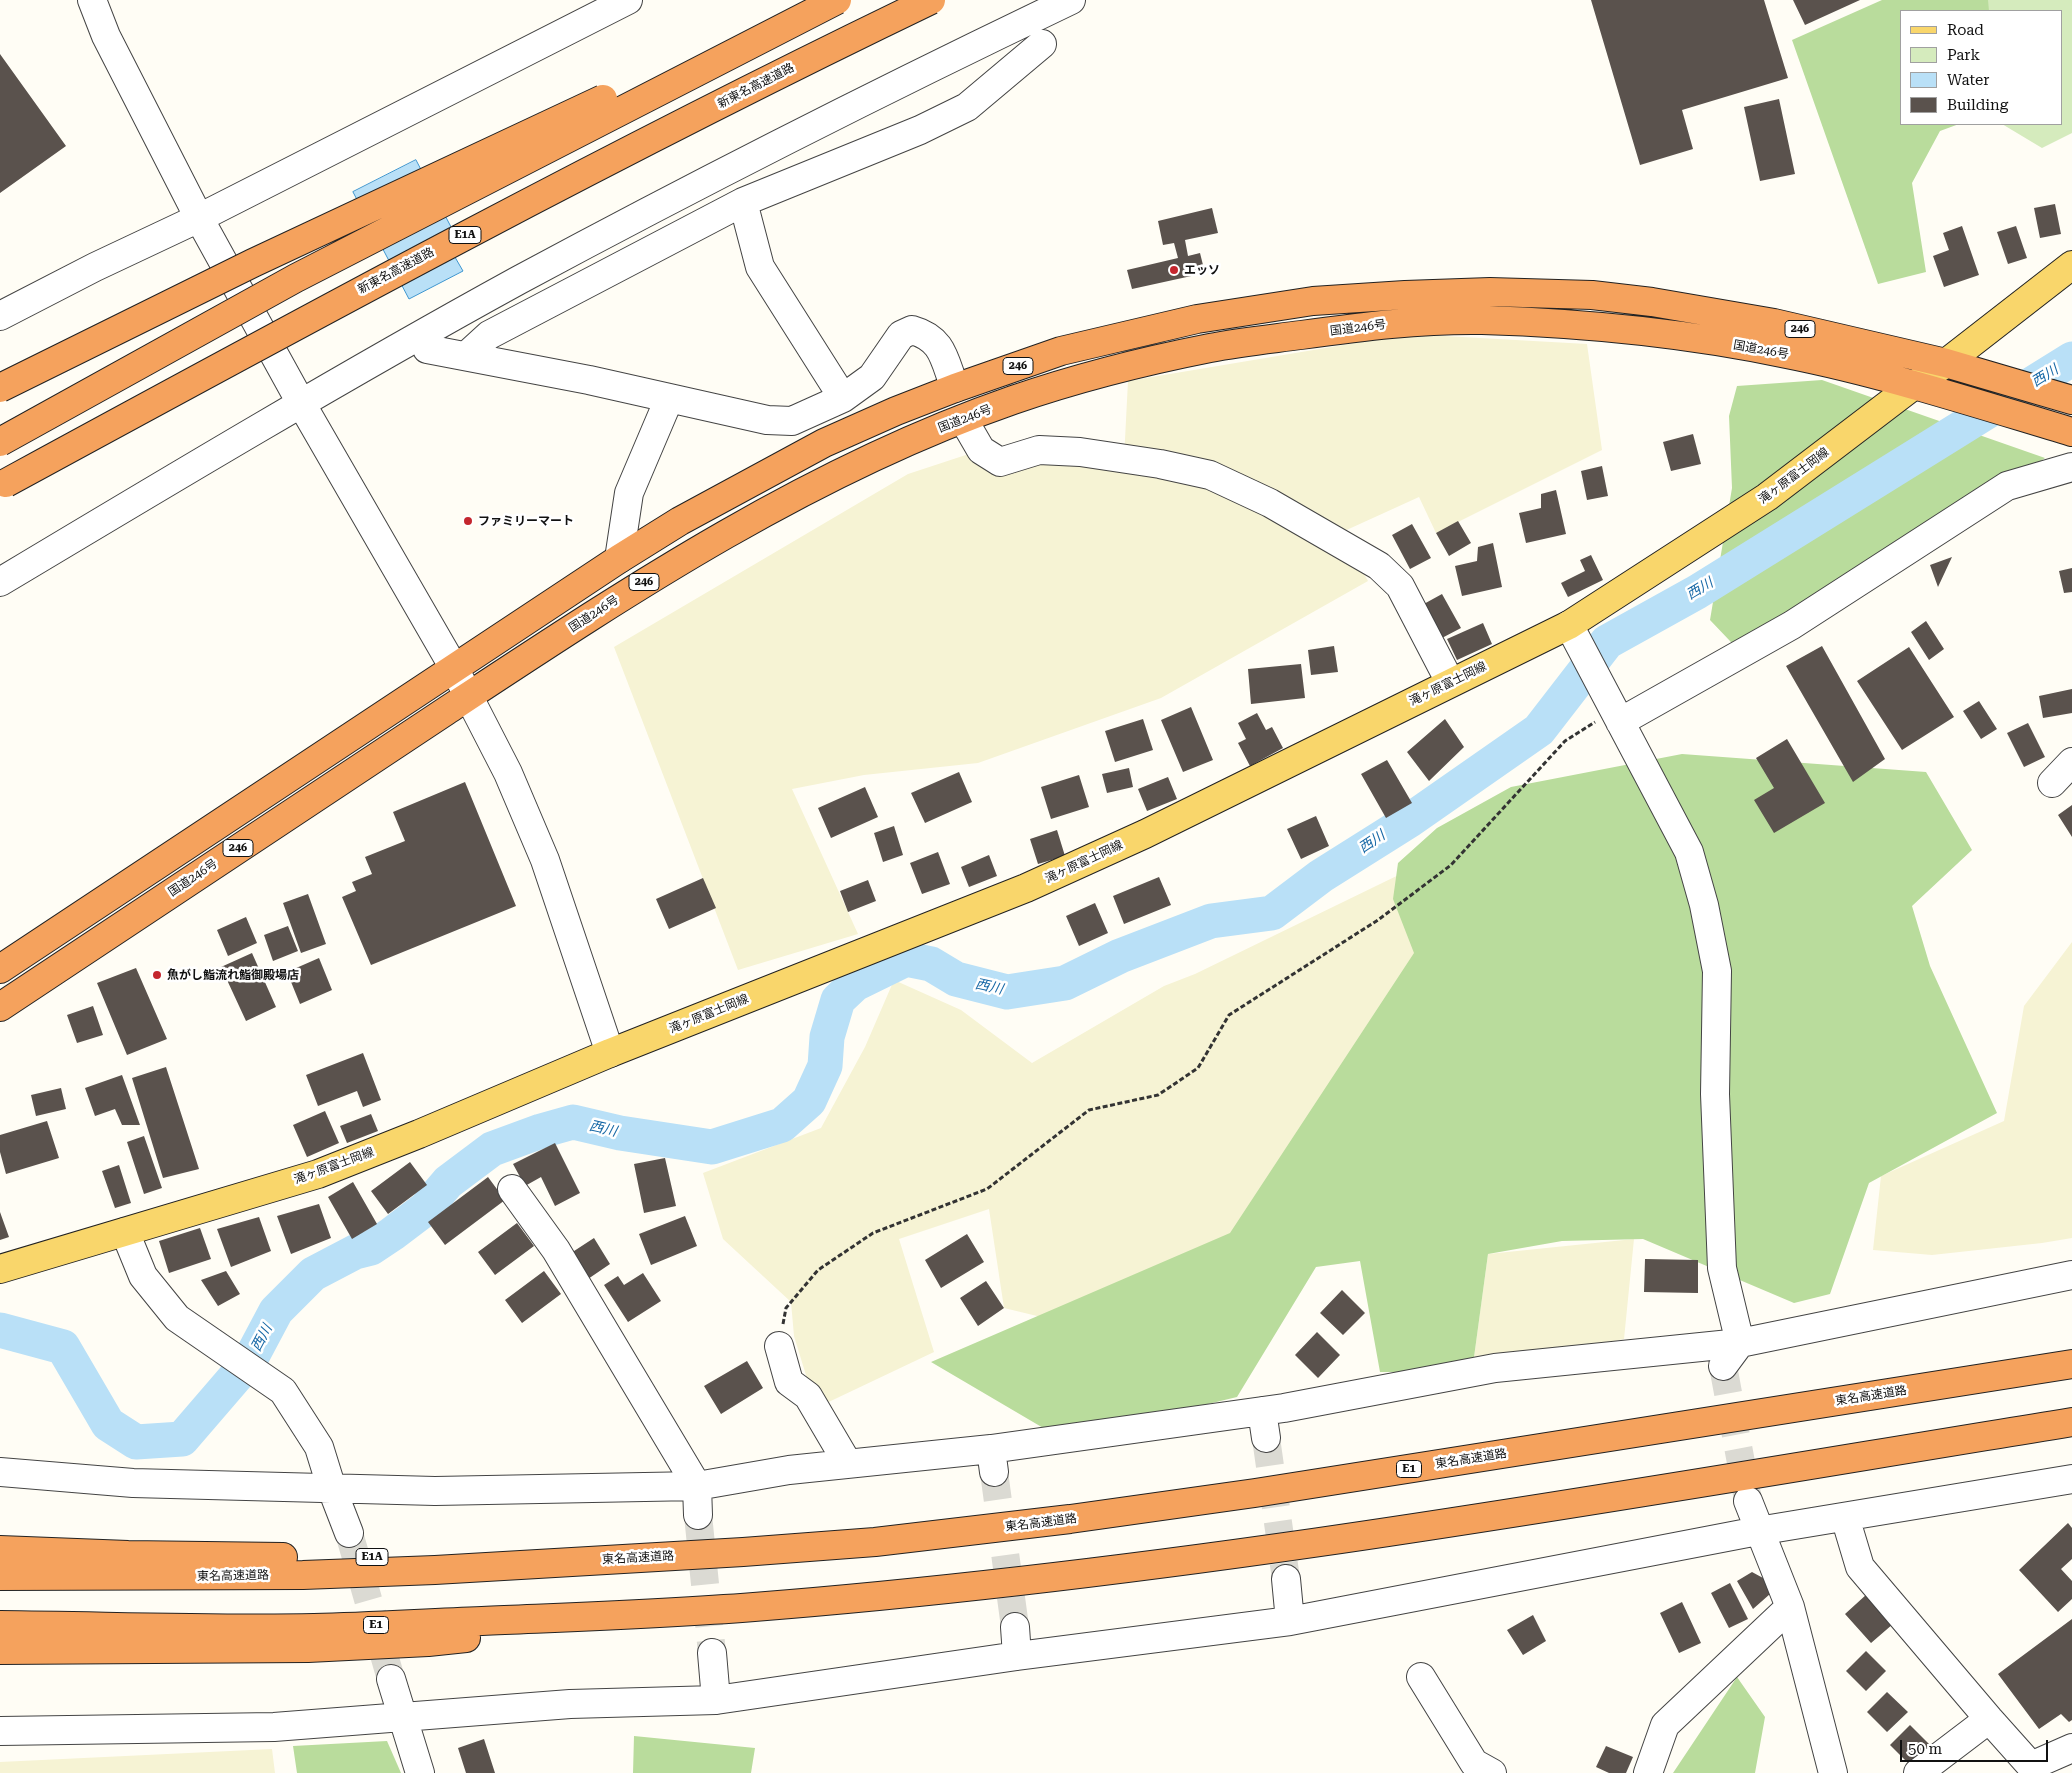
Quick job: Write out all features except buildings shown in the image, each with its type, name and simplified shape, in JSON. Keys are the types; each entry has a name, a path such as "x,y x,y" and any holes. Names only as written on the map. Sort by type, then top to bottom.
{"highway":[{"path":"0,388 253,263 819,0"},
{"path":"0,442 296,278 837,0"},
{"name":"新東名高速道路","path":"2,485 386,276 564,183 931,0"},
{"name":"246","path":"0,970 619,559 688,517 824,443 896,411 955,388 1060,351 1196,319 1313,301 1490,292 1592,295 1685,307 1774,322 1956,366 2072,400"},
{"name":"国道246号","path":"0,1007 468,696 646,581 794,495 886,451 963,419 1015,400 1094,376 1213,347 1377,325 1476,320 1574,325 1663,333 1787,354 1925,388 2072,432"},
{"name":"東名高速道路","path":"0,1576 313,1574 436,1570 743,1552 875,1542 1090,1516 1255,1493 2072,1364"},
{"name":"E1","path":"0,1625 313,1628 751,1607 1057,1576 1251,1551 1494,1516 2072,1422"},
{"name":"E1A","path":"0,1550 128,1555 436,1558 743,1552"},
{"path":"0,1650 308,1648 428,1642 751,1607"}],"main road":[{"name":"滝ヶ原富士岡線","path":"0,1268 318,1174 419,1134 610,1052 1026,888 1145,834 1450,682 1575,637 1767,497 1956,366 2072,265"}],"street":[{"path":"92,0 106,36 199,218 300,403 454,668 508,773 545,860 610,1052"},
{"path":"0,316 199,218 628,0"},
{"path":"0,582 300,403 516,282 881,92 1071,0"},
{"path":"466,356 489,335 743,202 920,130 968,107 1042,44"},
{"path":"743,202 760,267 843,398"},
{"path":"427,349 589,380 767,420 792,421 843,398 872,377 901,335 912,330 926,334 938,344 955,388"},
{"path":"619,559 629,494 669,399"},
{"path":"963,419 981,450 1000,462 1038,450 1098,455 1210,475 1270,503 1379,566 1400,586 1450,682"},
{"path":"1616,716 1792,625 2007,486 2072,467"},
{"path":"1575,637 1690,852 1704,905 1717,971 1715,1094 1722,1268 1740,1342 1723,1366"},
{"path":"2052,783 2072,762"},
{"path":"512,1189 556,1250 697,1486 698,1515"},
{"path":"125,1232 143,1276 177,1318 282,1391 319,1447 349,1533"},
{"path":"0,1472 133,1483 435,1491 697,1486 789,1470 848,1464 993,1460 1495,1368 1740,1342 2072,1275"},
{"path":"779,1346 789,1382 808,1396 848,1464"},
{"path":"1262,1411 1266,1438"},
{"path":"0,1731 274,1727 570,1704 716,1700 1017,1656 1290,1621 1758,1531 2072,1479"},
{"path":"1748,1501 1758,1531 1790,1607 1833,1773"},
{"path":"1845,1517 1860,1567 1989,1719 2032,1766 2072,1748"},
{"path":"1286,1579 1290,1621"},
{"path":"1648,1773 1665,1725 1790,1607"},
{"path":"1015,1628 1017,1656"},
{"path":"712,1653 716,1700"},
{"path":"1421,1677 1474,1763 1492,1773"},
{"path":"391,1679 420,1773"},
{"path":"1918,1773 1989,1719"}],"path":[{"path":"779,1346 786,1308 818,1270 873,1234 988,1189 1089,1110 1158,1094 1198,1068 1229,1015 1378,920 1451,865 1565,741 1616,716"}],"shaded area":[{"path":"1409,334 1587,344 1602,450 1436,533 1419,497 1340,533 1368,581 1161,698 978,763 864,775 792,789 858,934 738,970 614,647 908,474 981,450 1124,459 1128,381"},
{"path":"1559,797 1186,1352 1004,1308 989,1209 899,1239 934,1352 816,1408 794,1336 791,1302 723,1239 703,1173 821,1128 865,1047 894,980 961,1010 1032,1063 1164,986 1195,974"},
{"path":"2072,942 2072,1238 1932,1255 1873,1250 1881,1176 2004,1121 2024,1006"},
{"path":"1634,1239 1624,1339 1472,1372 1488,1254"},
{"path":"272,1749 275,1773 0,1773 0,1762"}],"green space":[{"path":"1882,0 1988,0 1989,10 1900,10 1900,125 1956,125 1940,131 1912,183 1926,272 1878,284 1792,40"},
{"path":"1986,0 2072,0 2072,133 2042,148 2004,125 2062,125 2062,10 1987,10"},
{"path":"1822,380 2045,458 1749,661 1710,620 1732,488 1729,416 1737,386"},
{"path":"1682,754 1926,772 1972,850 1912,906 1930,966 1997,1113 1869,1183 1830,1294 1794,1303 1643,1239 1562,1241 1488,1254 1472,1372 1380,1372 1360,1261 1316,1267 1237,1397 1062,1439 931,1362 1230,1233 1414,953 1393,899 1398,863 1437,828 1511,787"},
{"path":"1737,1677 1765,1717 1755,1773 1673,1773"},
{"path":"634,1736 755,1748 751,1773 633,1773"},
{"path":"387,1741 401,1773 297,1773 293,1746"}],"water":[{"path":"416,160 461,246 452,252 463,271 409,299 353,192"}],"waterway":[{"name":"西川","path":"0,1330 63,1347 108,1424 136,1442 182,1439 250,1360 276,1311 313,1274 355,1252 371,1248 392,1234 425,1209 448,1182 492,1149 541,1131 573,1122 620,1133 712,1147 782,1125 809,1101 825,1066 827,1037 838,1000 855,984 906,959 931,964 956,979 1007,992 1065,983 1120,956 1211,921 1272,913 1321,876 1410,820 1539,730 1607,642 1697,592 2072,359"}],"tunnel":[{"path":"1723,1366 1748,1500"},
{"path":"1266,1438 1286,1579"},
{"path":"994,1472 1015,1627"},
{"path":"698,1515 712,1653"},
{"path":"349,1533 391,1679"}],"place":[{"name":"エッソ","path":"1174,270"},
{"name":"ファミリーマート","path":"468,521"},
{"name":"魚がし鮨流れ鮨御殿場店","path":"157,975"}]}
